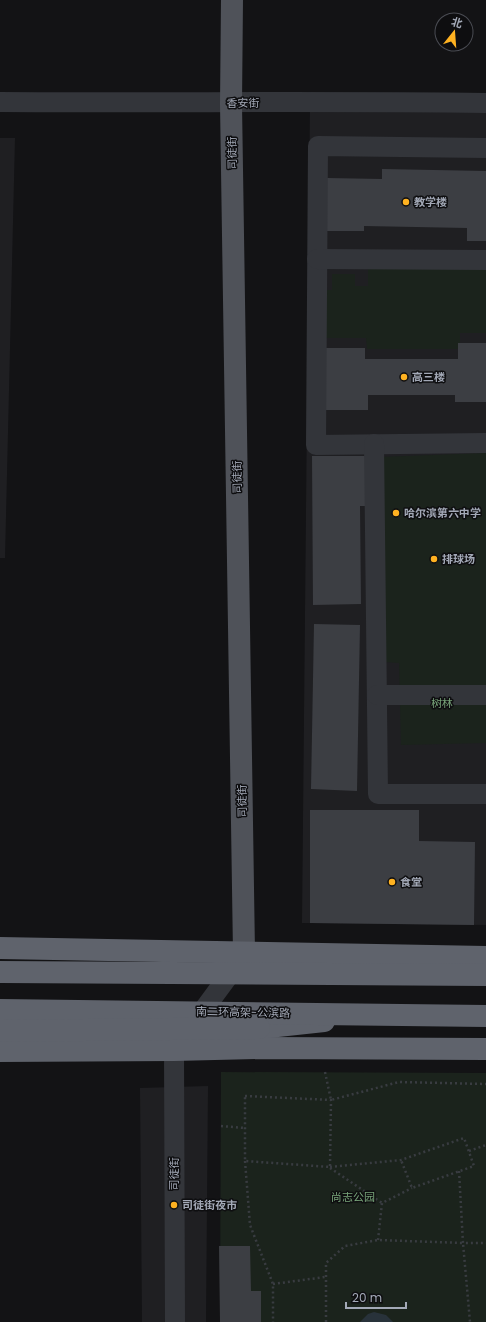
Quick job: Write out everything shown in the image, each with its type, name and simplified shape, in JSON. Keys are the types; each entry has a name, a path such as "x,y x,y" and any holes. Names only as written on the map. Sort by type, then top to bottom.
{"highway":[{"path":"0,948 486,957"},
{"path":"0,972 486,975"},
{"name":"南二环高架-公滨路","path":"0,1010 267,1012 486,1016"},
{"path":"0,1031 259,1028 385,1015"},
{"path":"0,1051 260,1048 486,1049"}],"main road":[{"name":"司徒街","path":"232,0 231,104 244,953"}],"street":[{"name":"香安街","path":"0,102 231,104 310,101 486,104"},
{"path":"486,148 318,146 316,445 486,443"},
{"path":"318,259 486,260"},
{"path":"374,444 378,794 486,794"},
{"path":"377,695 486,695"},
{"path":"174,1050 244,953"},
{"name":"司徒街","path":"174,1050 175,1322"}],"path":[{"path":"325,1072 331,1100 330,1167"},
{"path":"273,1322 273,1284 250,1225 245,1161 245,1096 331,1100 399,1082 486,1084"},
{"path":"221,1126 245,1128"},
{"path":"245,1161 330,1167 401,1160 464,1138 474,1166 412,1188 382,1203"},
{"path":"469,1151 486,1145"},
{"path":"401,1160 412,1188"},
{"path":"330,1167 382,1203"},
{"path":"459,1171 463,1243 470,1322"},
{"path":"378,1240 382,1203"},
{"path":"326,1322 326,1263 345,1246 378,1240 486,1244"},
{"path":"273,1284 325,1277"}],"shaded area":[{"name":"哈尔滨第六中学","path":"310,101 486,103 486,925 302,923"},
{"path":"0,138 15,138 5,558 0,558"},
{"name":"司徒街夜市","path":"208,1086 206,1322 142,1322 140,1088"},
{"path":"374,1312 386,1315 393,1322 360,1322 368,1314"}],"green space":[{"path":"486,267 486,333 460,333 460,349 367,349 366,338 322,338 322,290 332,290 332,274 355,274 355,286 368,286 368,268"},
{"name":"排球场","path":"486,453 486,743 401,745 399,663 384,662 379,457"},
{"name":"尚志公园","path":"221,1072 486,1073 486,1322 220,1322"}],"building":[{"name":"教学楼","path":"382,169 486,171 486,241 467,241 467,228 364,226 364,231 326,231 327,178 382,179"},
{"name":"高三楼","path":"458,343 486,343 486,402 455,402 455,395 368,395 368,410 321,410 321,348 365,348 365,359 458,359"},
{"path":"312,456 366,456 367,506 360,506 361,604 313,605"},
{"path":"314,624 360,625 357,791 311,789"},
{"name":"食堂","path":"310,810 419,810 419,841 475,842 474,925 310,923"},
{"path":"219,1246 250,1246 251,1291 261,1291 261,1322 220,1322"}],"place":[{"name":"教学楼","path":"406,202"},
{"name":"高三楼","path":"404,377"},
{"name":"哈尔滨第六中学","path":"396,513"},
{"name":"排球场","path":"434,559"},
{"name":"食堂","path":"392,882"},
{"name":"司徒街夜市","path":"174,1205"}],"park label":[{"name":"树林","path":"442,703"}]}
